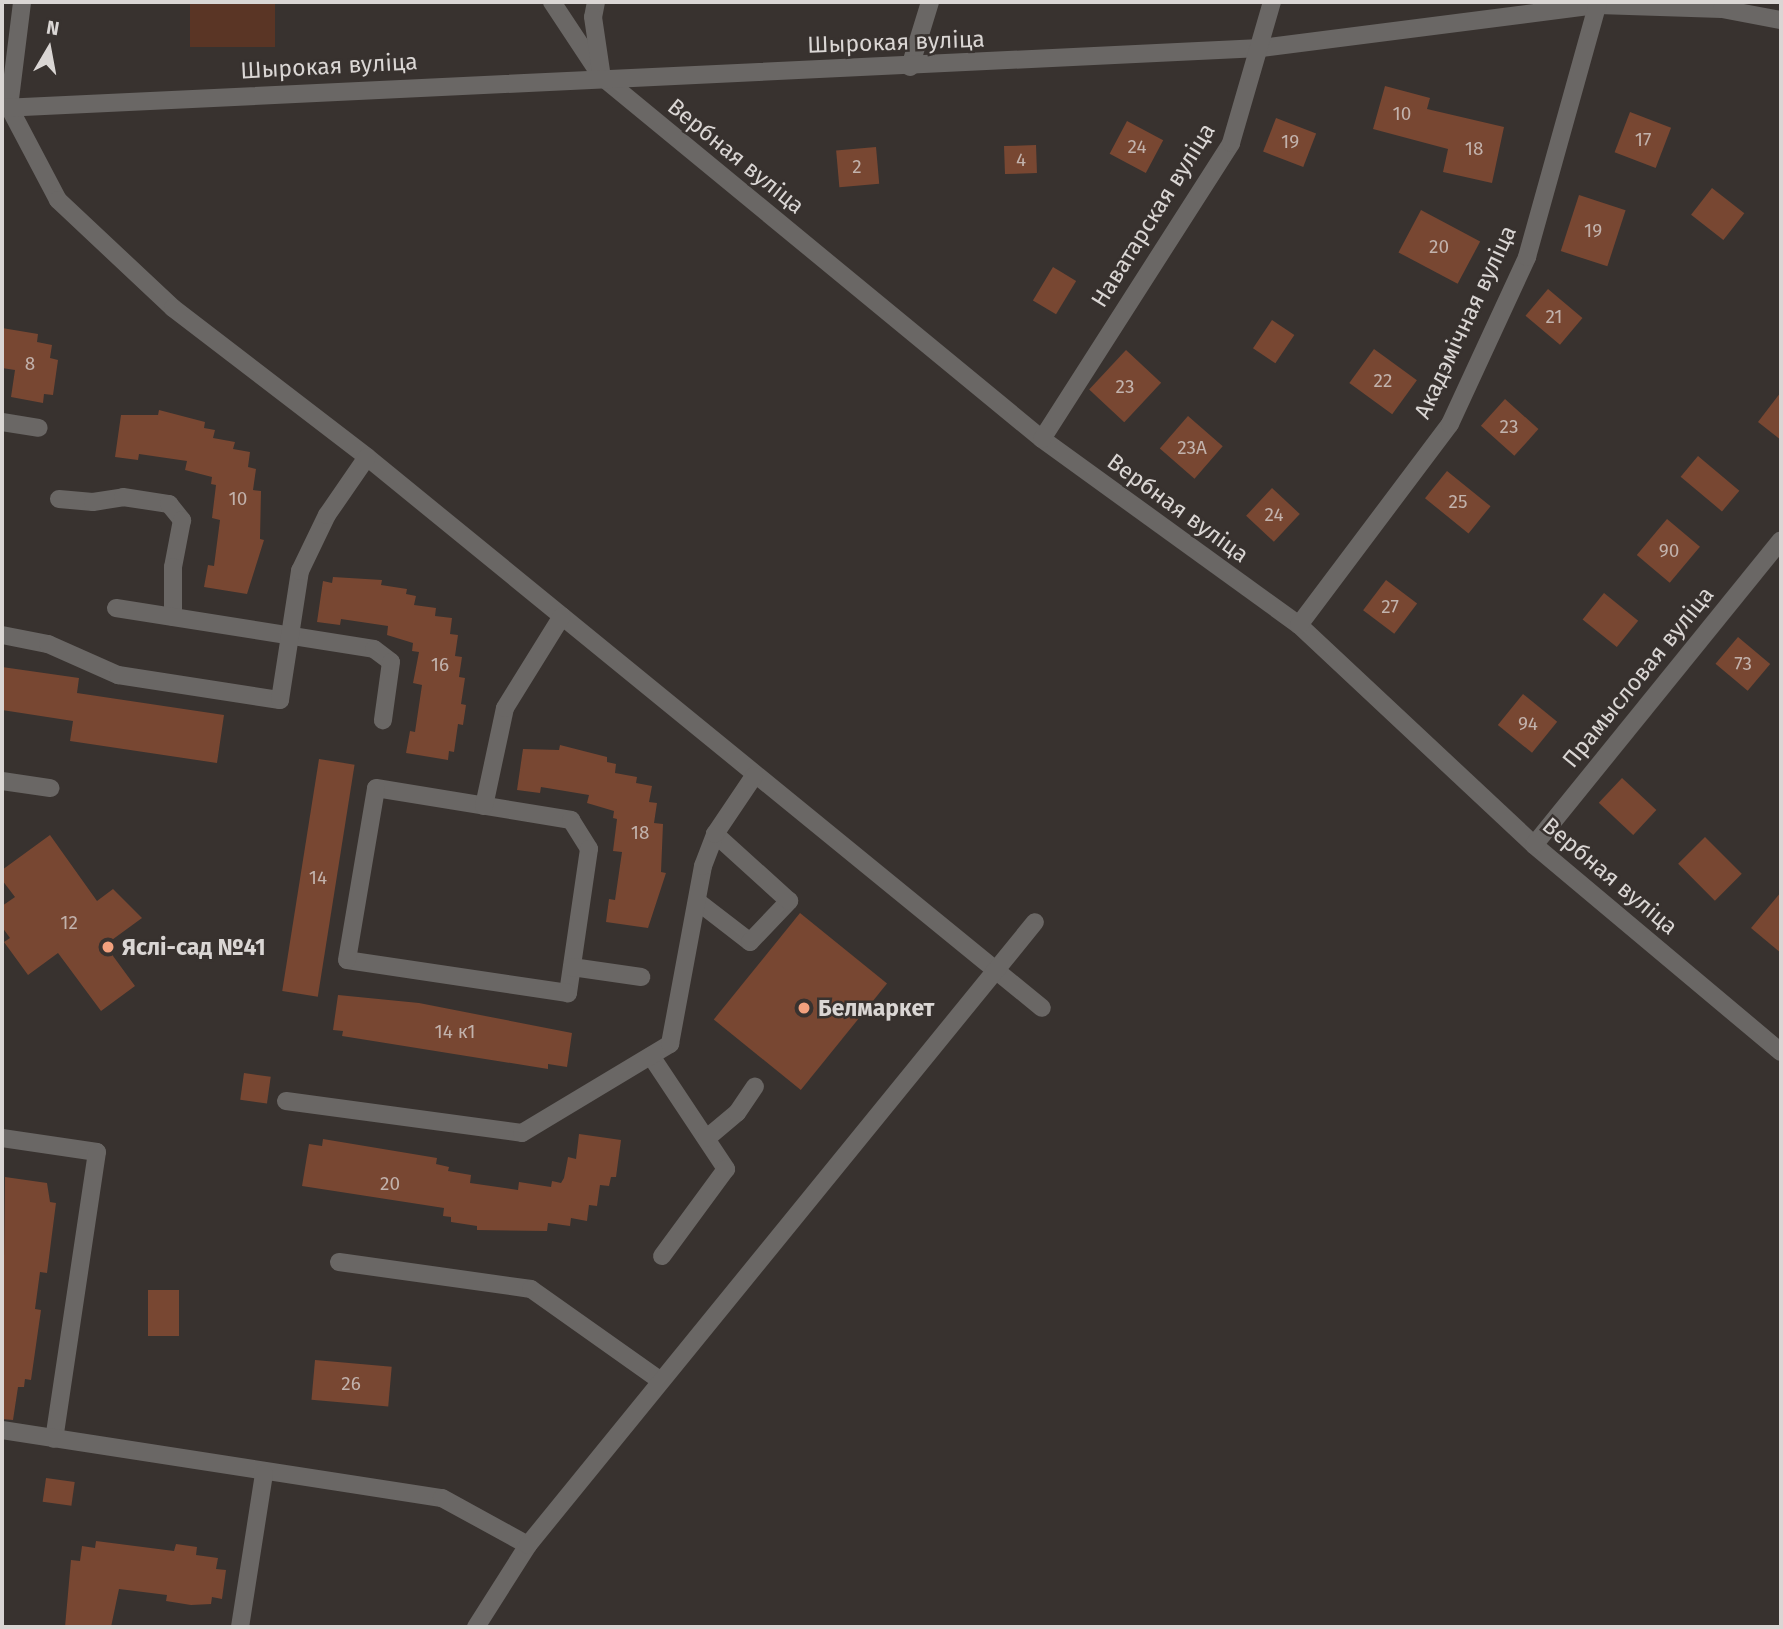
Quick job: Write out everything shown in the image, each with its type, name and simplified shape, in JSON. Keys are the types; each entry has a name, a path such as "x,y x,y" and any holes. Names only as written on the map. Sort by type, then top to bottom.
{"street":[{"path":"22,2 5,107 58,200 173,308 367,457 754,776 1042,1008"},
{"name":"Вербная вуліца","path":"552,2 601,76 1042,439 1299,625 1534,845 1781,1052"},
{"path":"596,2 593,17 601,76"},
{"path":"910,67 930,2"},
{"name":"Наватарская вуліца","path":"1042,439 1231,143 1261,48 1272,2"},
{"name":"Шырокая вуліца","path":"5,107 601,76 910,67 1261,48 1598,4 1722,9 1781,20"},
{"name":"Акадэмічная вуліца","path":"1299,625 1450,424 1527,257 1598,4"},
{"path":"2,422 39,428"},
{"path":"2,635 48,644 118,675 280,700 300,571 327,514 367,457"},
{"path":"59,499 93,502 123,497 169,504 182,520 173,567 173,617"},
{"name":"Прамысловая вуліца","path":"1534,845 1781,540"},
{"path":"116,608 374,649 391,662 383,720"},
{"path":"484,806 505,708 562,616"},
{"path":"286,1101 522,1133 670,1044 703,866 715,834 754,776"},
{"path":"2,781 50,788"},
{"path":"376,788 571,820 589,849 572,967 568,993 347,960 376,788"},
{"path":"697,901 750,942 789,901 715,834"},
{"path":"476,1627 528,1545 1035,922"},
{"path":"572,967 641,977"},
{"path":"651,1056 726,1169 662,1256"},
{"path":"707,1138 737,1113 755,1086"},
{"path":"2,1138 97,1152 54,1439"},
{"path":"339,1262 531,1289 661,1381"},
{"path":"2,1431 264,1474 442,1499 528,1545"},
{"path":"240,1627 264,1474"}],"shaded area":[{"path":"190,2 275,2 275,47 190,47"}],"building":[{"path":"1385,86 1430,98 1427,109 1504,127 1492,183 1443,172 1448,149 1373,129"},
{"path":"1630,112 1671,128 1656,168 1615,152"},
{"path":"1276,118 1316,133 1303,167 1263,152"},
{"path":"1127,121 1163,140 1146,173 1110,154"},
{"path":"1036,145 1037,173 1005,174 1004,146"},
{"path":"876,147 879,184 839,187 836,150"},
{"path":"1712,188 1744,213 1723,240 1691,215"},
{"path":"1579,195 1626,210 1607,266 1561,251"},
{"path":"1421,210 1480,241 1458,284 1398,252"},
{"path":"1053,267 1076,281 1056,314 1033,300"},
{"path":"1548,289 1582,318 1560,345 1526,316"},
{"path":"1272,320 1294,335 1275,363 1253,348"},
{"path":"2,328 38,334 37,342 52,345 50,358 58,360 53,395 44,394 43,403 11,397 15,370 2,368"},
{"path":"1374,349 1417,380 1392,414 1349,383"},
{"path":"1126,350 1161,383 1124,422 1089,389"},
{"path":"1781,392 1781,440 1758,422"},
{"path":"1505,399 1538,429 1514,456 1481,426"},
{"path":"159,410 205,422 204,428 215,430 213,438 235,442 233,449 250,452 248,467 256,469 253,490 261,491 260,539 264,540 247,594 204,587 208,565 214,566 220,520 212,518 216,485 211,484 212,477 185,470 187,461 139,454 138,460 115,457 121,415 158,415"},
{"path":"1188,416 1223,446 1195,479 1160,448"},
{"path":"1698,456 1739,491 1722,511 1681,477"},
{"path":"1447,471 1491,506 1468,533 1425,498"},
{"path":"1272,488 1300,514 1274,542 1246,516"},
{"path":"1667,519 1700,547 1670,583 1637,555"},
{"path":"333,577 382,580 381,585 407,589 406,594 416,596 414,605 436,608 435,616 452,618 450,634 458,635 455,656 462,657 459,677 465,678 461,704 466,705 463,725 458,724 454,752 449,751 448,760 406,753 410,731 415,732 422,685 413,683 419,652 412,651 413,643 387,635 388,626 341,619 340,625 317,622 323,581 332,583"},
{"path":"1386,580 1417,603 1394,634 1363,610"},
{"path":"1604,593 1638,621 1617,647 1583,619"},
{"path":"1738,637 1770,664 1748,691 1716,664"},
{"path":"2,667 79,678 77,693 224,715 217,763 70,741 73,721 2,710"},
{"path":"1523,694 1557,722 1532,753 1498,725"},
{"path":"560,745 607,757 607,762 616,764 615,773 637,777 636,783 652,786 649,802 657,803 654,823 663,824 661,872 666,873 648,928 606,922 609,899 615,900 622,852 613,851 617,819 613,818 614,811 587,803 589,795 541,787 540,793 517,790 523,749 559,750"},
{"path":"319,759 355,765 318,997 282,991"},
{"path":"1622,778 1656,810 1633,835 1599,803"},
{"path":"50,835 97,901 113,889 142,918 105,945 135,986 101,1011 58,953 28,975 4,942 10,938 2,927 2,906 15,897 2,880 2,870"},
{"path":"1705,837 1742,874 1715,901 1678,864"},
{"path":"1781,892 1781,953 1751,928"},
{"path":"800,913 887,983 801,1090 714,1019"},
{"path":"338,995 419,1003 572,1033 567,1067 548,1064 548,1069 342,1036 343,1031 333,1030"},
{"path":"244,1073 271,1077 267,1103 240,1100"},
{"path":"579,1134 621,1140 616,1177 611,1177 609,1186 600,1185 597,1206 589,1205 587,1221 571,1218 570,1226 548,1223 547,1231 477,1230 477,1226 451,1222 451,1217 443,1216 444,1208 302,1186 309,1144 322,1146 323,1139 437,1158 436,1164 449,1167 448,1171 471,1175 470,1183 518,1190 519,1182 551,1187 552,1181 561,1183 564,1178 568,1157 576,1159"},
{"path":"5,1177 47,1183 50,1202 56,1203 47,1273 40,1272 35,1309 41,1310 31,1380 25,1379 24,1387 18,1387 13,1420 2,1419"},
{"path":"148,1290 179,1290 179,1336 148,1336"},
{"path":"315,1360 392,1367 388,1407 312,1400"},
{"path":"46,1478 75,1482 71,1506 43,1502"},
{"path":"96,1541 174,1551 176,1544 197,1547 196,1555 218,1558 216,1569 226,1570 222,1599 212,1597 211,1604 191,1605 166,1601 167,1595 119,1589 111,1627 65,1627 71,1560 80,1561 82,1546 95,1548"}],"place":[{"name":"Яслі-сад №41","path":"108,947"},
{"name":"Белмаркет","path":"804,1008"}]}
